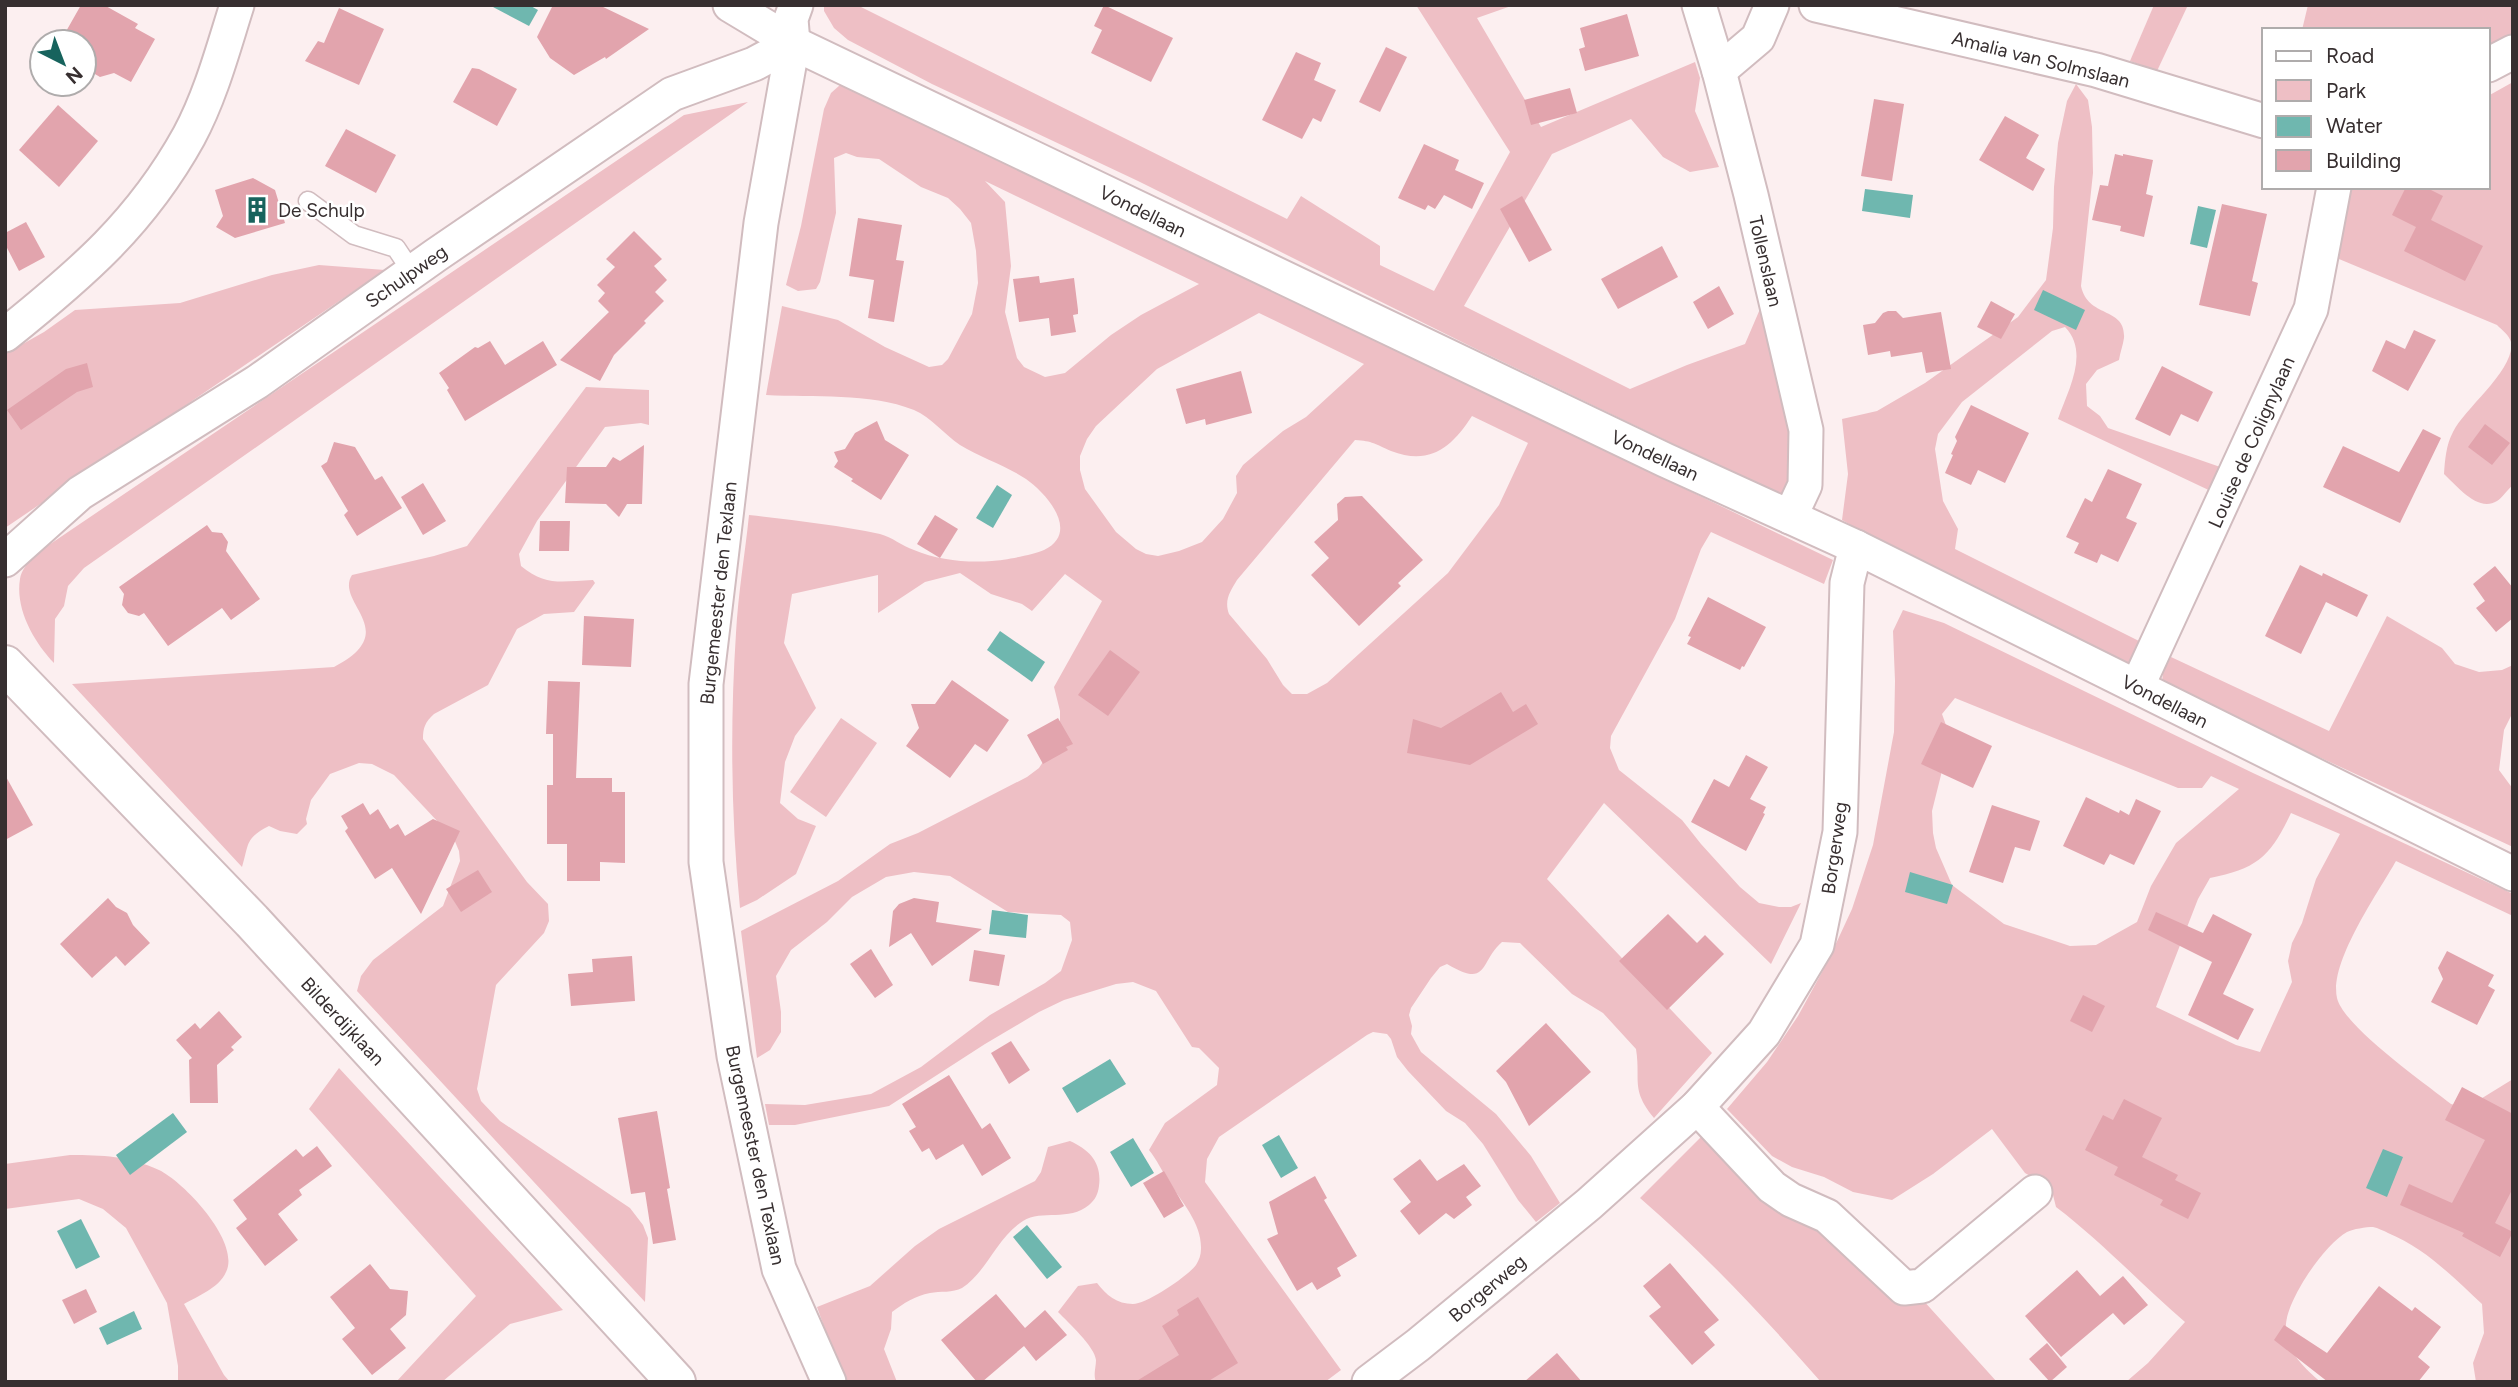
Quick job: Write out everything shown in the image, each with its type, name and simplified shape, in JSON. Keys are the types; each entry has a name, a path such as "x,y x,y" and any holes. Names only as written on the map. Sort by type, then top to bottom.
{"street":[{"path":"5,335 75,279 120,234 158,187 190,134 214,78 237,5"},
{"name":"Vondellaan","path":"730,5 793,43 1676,465 1856,547 2513,874"},
{"path":"793,43 791,19 796,5"},
{"name":"Tollenslaan","path":"1699,5 1719,71 1806,430 1805,485 1790,517"},
{"path":"1719,71 1758,38 1772,5"},
{"name":"Amalia van Solmslaan","path":"1816,5 2096,70 2262,120"},
{"name":"Schulpweg","path":"5,560 80,493 257,382 672,94 754,64 793,43"},
{"name":"Burgemeester den Texlaan","path":"793,43 761,223 706,684 706,862 734,1056 779,1269 829,1382"},
{"path":"2490,64 2513,52"},
{"name":"Louise de Colignylaan","path":"2137,687 2311,309 2334,189"},
{"name":"Borgerweg","path":"1369,1382 1589,1204 1696,1107 1764,1032 1817,944 1840,832 1847,583 1856,547"},
{"name":"Bilderdijklaan","path":"5,666 252,921 676,1382"},
{"path":"1696,1107 1772,1187 1791,1200 1827,1216 1904,1288 1922,1286 2035,1192"}],"lane":[{"path":"308,201 354,235 397,248 412,272"}],"green space":[{"path":"824,5 857,5 1287,219 1301,196 1380,246 1380,265 1434,291 1510,152 1416,5 1514,5 1477,18 1541,127 1695,62 1700,78 1695,111 1719,167 1690,172 1663,157 1631,119 1552,154 1464,306 1630,389 1745,344 1778,267 1818,453 1787,499 1474,348 1138,181 932,84 848,40 834,28 824,11"},
{"path":"2154,5 2188,5 2157,71 2130,61"},
{"path":"2308,5 2513,5 2513,42 2490,55 2490,28 2302,28"},
{"path":"2513,82 2513,485 2497,501 2483,504 2461,491 2444,474 2446,453 2459,423 2506,364 2510,353 2510,339 2497,325 2339,259 2348,189 2490,189 2490,95"},
{"path":"2076,84 2088,100 2092,127 2093,173 2081,286 2091,304 2119,321 2124,338 2119,360 2097,370 2086,384 2087,406 2100,416 2108,428 2226,469 2215,493 2058,419 2075,372 2076,360 2076,348 2065,327 2052,331 1962,402 1938,434 1935,449 1943,501 1958,529 1955,549 2143,643 2131,668 1965,590 1842,520 1848,474 1842,419 1877,411 1925,383 2018,317 2046,280 2053,228 2058,143 2067,101"},
{"path":"840,85 847,85 1215,259 1353,329 1833,560 1824,584 1711,532 1701,549 1675,619 1611,736 1610,748 1619,770 1682,820 1740,887 1759,903 1791,907 1801,903 1771,964 1604,803 1547,879 1712,1053 1654,1118 1639,1092 1636,1049 1603,1013 1572,994 1520,943 1502,942 1477,973 1460,971 1447,964 1440,967 1411,1008 1411,1034 1421,1052 1496,1114 1531,1156 1560,1203 1536,1222 1518,1200 1483,1144 1465,1123 1446,1111 1408,1071 1397,1057 1387,1034 1373,1032 1367,1035 1219,1137 1207,1159 1205,1182 1341,1370 1325,1382 1096,1382 1096,1360 1091,1348 1058,1312 1078,1286 1097,1283 1117,1301 1139,1303 1157,1295 1192,1270 1200,1257 1200,1240 1195,1222 1149,1150 1165,1123 1217,1085 1219,1068 1199,1048 1192,1047 1156,991 1133,982 1116,984 1064,1000 985,1044 889,1106 795,1125 769,1125 765,1104 805,1105 871,1094 921,1067 990,1015 1061,971 1072,940 1070,922 1061,915 1008,912 950,876 914,872 886,877 852,897 827,922 791,950 776,976 781,1032 770,1050 757,1058 741,931 838,881 890,844 918,833 1027,777 1039,768 1050,751 1060,726 1060,711 1054,687 1102,601 1065,574 1032,611 1022,604 991,594 960,573 925,582 878,613 878,575 792,594 784,643 816,708 795,736 785,762 780,803 798,819 816,826 796,874 740,908 733,805 733,702 737,618 749,515 880,534 923,553 962,561 982,562 1033,554 1055,542 1060,533 1056,513 1034,485 960,445 927,417 914,410 879,400 860,398 766,395 782,306 838,320 885,347 929,367 942,365 948,359 972,314 978,283 971,223 948,198 921,187 879,159 846,153 834,158 836,213 820,282 816,289 798,291 786,285 801,226 824,109 831,93","holes":["985,181 1199,284 1141,315 1111,335 1065,373 1045,377 1024,367 1017,358 1005,312 1011,266 1005,202","1259,313 1364,364 1306,417 1283,431 1243,465 1236,476 1237,493 1223,519 1202,542 1158,556 1136,549 1116,532 1085,489 1080,470 1080,456 1096,426 1157,369","1472,416 1528,443 1499,505 1448,573 1327,683 1307,694 1292,694 1229,614 1227,600 1237,580 1355,440 1370,442 1405,455 1428,455 1448,445"]},
{"path":"748,102 84,568 68,586 64,606 55,619 54,663 47,655 33,635 20,602 21,576 34,555 684,115"},
{"path":"319,265 385,270 5,528 5,354 44,332 75,310 180,303 272,275"},
{"path":"586,387 649,390 649,425 641,423 605,427 537,521 519,554 521,566 539,577 564,582 593,580 595,583 574,612 544,614 517,629 488,685 434,714 425,725 423,739 527,882 548,904 549,921 544,933 496,985 477,1089 481,1101 500,1121 630,1208 643,1225 648,1238 645,1302 357,991 361,976 373,960 443,906 460,861 454,839 394,775 372,764 359,763 330,774 311,800 307,824 297,834 269,826 256,834 249,842 242,867 72,684 334,667 354,654 364,641 366,629 349,586 352,575 467,546"},
{"path":"1903,610 1944,623 2253,773 2513,894 2513,916 2396,861 2347,947 2336,983 2337,998 2354,1024 2387,1054 2451,1104 2466,1108 2513,1079 2513,1382 2476,1382 2473,1363 2484,1333 2482,1304 2426,1255 2401,1239 2373,1227 2347,1232 2328,1248 2300,1287 2288,1313 2288,1342 2302,1364 2321,1382 2126,1382 2148,1363 2185,1322 2056,1207 2053,1195 2046,1185 2025,1173 1992,1129 1933,1174 1892,1200 1853,1192 1772,1156 1727,1109 1767,1062 1798,1016 1852,909 1873,845 1894,732 1893,631","holes":["1955,698 2178,788 2202,788 2211,776 2239,789 2176,843 2151,886 2137,922 2096,945 2070,946 2004,924 1952,885 1936,848 1932,811 1941,775 1947,728 1942,714","2291,813 2340,834 2316,879 2302,923 2292,943 2288,961 2292,982 2260,1052 2236,1045 2156,1007 2198,899 2210,878 2240,870 2261,858 2277,840"]},
{"path":"2387,616 2442,648 2455,664 2479,672 2502,670 2513,665 2513,712 2504,730 2499,770 2513,789 2513,847 2162,682 2163,672 2171,657 2329,731"},
{"path":"841,718 877,743 826,817 790,792"},
{"path":"339,1068 563,1310 510,1324 442,1382 396,1382 476,1296 309,1109"},
{"path":"1713,1125 1922,1299 1997,1382 1821,1382 1734,1287 1640,1198"},
{"path":"1070,1141 1089,1153 1099,1171 1099,1186 1091,1203 1073,1213 1039,1216 1023,1221 1006,1236 978,1273 962,1288 919,1296 892,1312 891,1329 884,1349 897,1382 844,1382 817,1307 870,1286 915,1246 939,1229 1035,1181 1041,1172 1048,1147"},
{"path":"70,1155 115,1157 159,1170 182,1187 208,1214 225,1245 228,1259 226,1272 213,1287 184,1304 230,1382 178,1382 178,1366 167,1303 126,1228 103,1209 79,1199 5,1209 5,1164"}],"water":[{"path":"529,5 538,10 529,26 493,7"},
{"path":"1865,189 1913,195 1910,218 1862,211"},
{"path":"2198,206 2216,210 2207,248 2190,244"},
{"path":"2043,290 2085,310 2076,330 2034,310"},
{"path":"997,485 1012,495 993,528 976,518"},
{"path":"1000,631 1045,662 1032,682 987,650"},
{"path":"1910,872 1953,885 1947,904 1905,892"},
{"path":"992,910 1028,915 1026,938 989,934"},
{"path":"1110,1059 1126,1084 1077,1113 1062,1088"},
{"path":"173,1113 187,1132 130,1175 116,1155"},
{"path":"1279,1135 1298,1168 1281,1178 1262,1145"},
{"path":"1133,1138 1154,1173 1131,1187 1110,1152"},
{"path":"2383,1149 2403,1157 2387,1197 2366,1188"},
{"path":"81,1219 100,1257 76,1269 57,1231"},
{"path":"1027,1225 1062,1267 1047,1279 1013,1237"},
{"path":"134,1311 142,1329 107,1345 99,1328"}],"building":[{"path":"81,5 104,5 138,24 135,28 155,39 131,82 114,73 98,76 98,28 68,28"},
{"path":"553,5 599,5 649,29 606,59 605,57 574,75 550,58 537,37"},
{"path":"1104,5 1173,38 1151,82 1091,53 1102,30 1094,26"},
{"path":"339,8 384,29 359,85 305,61 318,41 324,43"},
{"path":"1627,14 1639,56 1585,71 1579,49 1585,47 1580,28"},
{"path":"1386,47 1407,57 1380,112 1359,102"},
{"path":"1296,52 1321,63 1314,80 1336,90 1321,122 1313,118 1302,139 1262,120"},
{"path":"472,68 517,89 497,126 453,102"},
{"path":"1570,88 1577,113 1531,125 1524,100"},
{"path":"1874,99 1904,104 1892,181 1861,176"},
{"path":"58,105 98,141 59,187 19,150"},
{"path":"2005,116 2039,135 2026,158 2045,169 2033,191 1979,160"},
{"path":"346,129 396,155 376,193 325,166"},
{"path":"1424,144 1459,160 1455,170 1484,183 1472,209 1444,195 1435,209 1428,205 1425,210 1398,198"},
{"path":"2115,154 2153,160 2146,194 2153,196 2144,237 2120,231 2121,226 2092,220 2100,185 2108,186"},
{"name":"De Schulp","path":"253,178 275,190 285,223 235,238 216,227 223,216 215,190"},
{"path":"2405,189 2429,189 2443,196 2431,220 2483,246 2465,281 2404,251 2416,227 2392,215"},
{"path":"1522,196 1552,250 1529,262 1500,209"},
{"path":"2222,204 2267,214 2252,281 2258,283 2250,316 2199,305"},
{"path":"858,218 902,225 896,260 904,261 894,322 868,318 874,280 849,276"},
{"path":"26,222 45,257 19,271 5,244 5,233"},
{"path":"634,231 662,259 654,266 667,280 655,292 664,301 614,355 600,381 560,360 609,312 598,301 605,293 597,285 615,267 606,259"},
{"path":"1662,246 1678,277 1618,309 1601,279"},
{"path":"1039,276 1040,283 1074,278 1078,310 1078,314 1073,315 1076,332 1051,336 1049,318 1019,322 1013,279"},
{"path":"1719,286 1734,314 1708,329 1693,302"},
{"path":"1991,301 2015,314 2001,339 1977,327"},
{"path":"1888,311 1896,311 1903,318 1941,312 1951,369 1926,373 1922,352 1891,357 1890,351 1868,355 1863,325 1875,323"},
{"path":"2414,330 2436,340 2408,391 2372,371 2386,340 2405,349"},
{"path":"490,341 505,365 543,341 557,365 465,421 439,373 475,347"},
{"path":"87,363 93,387 77,392 21,430 7,410 66,369"},
{"path":"2162,366 2213,392 2198,422 2181,414 2170,436 2135,419"},
{"path":"1241,371 1252,413 1206,425 1205,419 1186,424 1176,389"},
{"path":"1971,405 2029,433 2005,483 1978,470 1971,485 1945,473 1957,441 1955,437"},
{"path":"877,421 885,440 909,455 881,500 834,467 838,461 834,452 845,449 855,433"},
{"path":"2485,424 2510,443 2492,465 2468,447"},
{"path":"2423,429 2441,438 2400,523 2323,487 2343,446 2399,472"},
{"path":"334,442 355,447 375,480 382,476 402,508 357,536 344,515 348,511 321,466 327,462"},
{"path":"644,445 642,504 627,504 619,517 606,504 565,503 567,467 606,467 613,457 620,461"},
{"path":"2108,469 2142,484 2126,518 2137,523 2118,562 2101,554 2097,563 2074,553 2079,543 2066,537 2085,498 2092,502"},
{"path":"423,483 446,521 423,535 401,497"},
{"path":"1362,496 1423,560 1398,583 1401,586 1359,626 1311,575 1329,558 1314,542 1338,520 1337,504 1345,497"},
{"path":"935,515 958,529 940,558 917,544"},
{"path":"540,521 570,521 569,551 539,551"},
{"path":"207,525 212,532 222,533 228,542 226,551 260,599 231,620 222,608 168,646 144,613 139,616 128,613 122,605 124,594 119,587"},
{"path":"2300,565 2368,595 2357,617 2326,602 2301,654 2265,636"},
{"path":"2495,566 2513,588 2513,618 2496,632 2476,608 2485,601 2473,584"},
{"path":"1708,597 1766,627 1740,670 1687,644 1691,637 1688,636"},
{"path":"584,616 634,619 631,667 582,665"},
{"path":"1110,650 1140,672 1108,716 1078,695"},
{"path":"952,680 1009,720 987,752 975,744 950,778 906,746 919,728 911,704 935,704"},
{"path":"548,681 580,682 576,778 612,778 612,792 625,792 625,863 600,862 600,881 567,881 567,844 547,844 547,785 553,785 553,734 546,734"},
{"path":"1501,692 1513,712 1526,704 1538,724 1470,765 1407,753 1413,719 1441,728"},
{"path":"1058,718 1073,744 1066,747 1068,750 1043,764 1027,735"},
{"path":"1941,722 1992,746 1973,788 1921,764"},
{"path":"1746,755 1768,767 1750,799 1766,807 1746,851 1691,822 1714,779 1729,787"},
{"path":"5,775 33,825 5,840"},
{"path":"2086,797 2129,815 2136,799 2161,811 2134,865 2110,854 2104,865 2063,846"},
{"path":"363,803 370,815 378,809 390,829 398,824 405,836 433,819 460,831 421,914 392,868 375,879 345,831 348,828 341,816"},
{"path":"1992,805 2040,821 2030,851 2015,847 2003,883 1969,872"},
{"path":"478,870 492,892 461,912 446,889"},
{"path":"108,898 116,907 127,913 133,925 150,943 125,966 116,956 92,978 60,944"},
{"path":"914,898 939,902 936,922 982,929 932,966 911,933 889,947 893,911 899,904"},
{"path":"2156,912 2203,933 2213,914 2252,934 2223,994 2254,1009 2238,1040 2188,1015 2212,962 2148,930"},
{"path":"1668,914 1697,943 1705,935 1724,954 1667,1010 1619,961"},
{"path":"871,949 893,985 875,998 850,964"},
{"path":"974,950 1005,955 999,986 969,981"},
{"path":"2447,951 2494,975 2488,986 2495,990 2477,1025 2431,1002 2443,979 2438,968"},
{"path":"632,956 635,1001 571,1006 568,974 593,972 592,959"},
{"path":"2083,995 2105,1006 2092,1032 2070,1021"},
{"path":"219,1011 242,1037 231,1047 234,1050 217,1065 218,1103 190,1103 189,1060 192,1058 176,1040 195,1023 200,1029"},
{"path":"1546,1023 1591,1072 1529,1126 1506,1082 1496,1071"},
{"path":"1011,1041 1030,1070 1009,1084 991,1053"},
{"path":"949,1075 982,1129 990,1123 1011,1158 982,1176 963,1144 936,1160 929,1148 922,1152 909,1131 916,1127 902,1104"},
{"path":"2462,1087 2513,1114 2513,1188 2495,1223 2513,1232 2500,1257 2462,1236 2464,1233 2400,1205 2409,1184 2452,1203 2485,1140 2445,1120"},
{"path":"2124,1099 2162,1118 2142,1157 2178,1175 2175,1180 2201,1193 2188,1219 2160,1205 2163,1200 2114,1175 2118,1167 2085,1150 2103,1115 2113,1120"},
{"path":"657,1111 676,1240 653,1244 645,1192 631,1194 618,1118"},
{"path":"317,1146 332,1166 299,1190 302,1195 278,1214 298,1240 265,1266 236,1228 247,1219 233,1200 296,1149 303,1157"},
{"path":"1420,1159 1437,1181 1464,1164 1481,1186 1466,1197 1472,1205 1454,1219 1446,1213 1419,1235 1400,1211 1411,1202 1393,1179"},
{"path":"1164,1171 1184,1206 1164,1218 1143,1183"},
{"path":"1315,1176 1327,1198 1324,1200 1357,1256 1337,1268 1341,1276 1317,1290 1312,1282 1297,1291 1267,1239 1278,1234 1269,1202"},
{"path":"1670,1263 1719,1320 1704,1332 1715,1345 1692,1365 1649,1316 1661,1307 1643,1286"},
{"path":"370,1264 390,1289 408,1291 406,1315 390,1329 406,1348 372,1375 342,1339 355,1328 330,1297"},
{"path":"2077,1270 2100,1296 2123,1276 2148,1305 2124,1325 2113,1313 2061,1357 2025,1316"},
{"path":"2379,1286 2412,1311 2415,1307 2441,1327 2418,1357 2430,1367 2418,1382 2328,1382 2274,1340 2284,1325 2327,1353"},
{"path":"86,1289 97,1312 74,1324 62,1300"},
{"path":"996,1294 1025,1328 1045,1310 1067,1335 1036,1361 1024,1346 982,1382 977,1382 941,1340"},
{"path":"1198,1297 1238,1363 1207,1382 1135,1382 1179,1355 1162,1326 1179,1315 1177,1310"},
{"path":"2047,1343 2067,1367 2050,1382 2029,1359"},
{"path":"1557,1353 1582,1382 1524,1382"}],"place":[{"name":"De Schulp","path":"257,210"}]}
